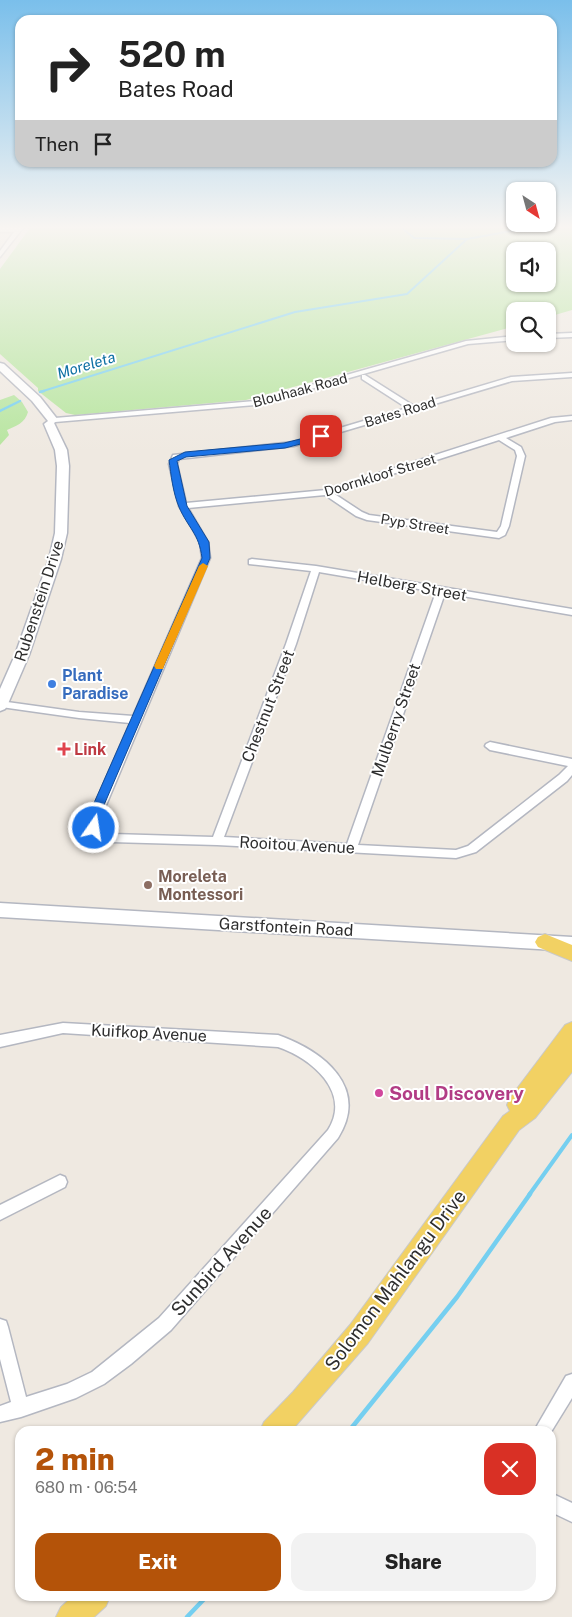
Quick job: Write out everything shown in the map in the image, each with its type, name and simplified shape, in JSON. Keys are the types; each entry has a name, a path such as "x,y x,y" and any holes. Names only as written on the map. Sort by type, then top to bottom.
{"main road":[{"path":"545,942 572,953"},
{"name":"Solomon Mahlangu Drive","path":"511,1123 516,1107 572,1031"},
{"name":"Solomon Mahlangu Drive","path":"278,1426 302,1401 359,1334 511,1123 527,1111 572,1057"},
{"path":"72,1617 90,1601"}],"street":[{"path":"556,336 572,335"},
{"name":"Blouhaak Road","path":"53,424 80,419 255,403 468,342 506,339"},
{"name":"Rubenstein Drive","path":"0,366 8,380"},
{"name":"Rubenstein Drive","path":"0,372 53,424 61,450 63,466 63,512 60,539 55,559 22,655 1,705"},
{"name":"Bates Road","path":"183,506 173,464 173,460 180,455 294,444 511,379 572,375"},
{"path":"365,378 413,408"},
{"name":"Doornkloof Street","path":"183,506 327,492 554,420 572,418"},
{"name":"Pyp Street","path":"327,492 359,514 367,517 495,536 502,533 505,526 521,456 518,449 500,437"},
{"path":"1,705 79,715 90,719 135,723 206,558 204,542 183,506"},
{"name":"Helberg Street","path":"252,562 316,570 572,612"},
{"name":"Chestnut Street","path":"217,841 291,644 316,570"},
{"name":"Mulberry Street","path":"351,849 441,590"},
{"name":"Rooitou Avenue","path":"135,723 93,822 95,831 111,838 217,841 456,854 466,852 479,843 563,778 572,768"},
{"path":"490,746 572,764"},
{"name":"Garstfontein Road","path":"0,910 572,944"},
{"name":"Kuifkop Avenue","path":"0,1041 48,1030 74,1028 278,1041 298,1048"},
{"name":"Sunbird Avenue","path":"0,1414 70,1392 98,1378 125,1358 165,1324 333,1134 342,1113 338,1088 325,1070 298,1048"},
{"path":"0,1213 60,1182"},
{"path":"0,1327 21,1408"},
{"path":"545,1426 572,1382"},
{"path":"556,1505 572,1513"}],"green space":[{"path":"0,303 506,303 506,328 246,400 75,415 66,413 38,391 38,388 0,354"},
{"path":"556,303 572,303 572,310 556,315"},
{"path":"14,395 22,402 28,412 27,416 17,425 7,430 9,435 0,445 0,400"}],"waterway":[{"name":"Moreleta","path":"44,391 40,392 295,312 348,303"},
{"name":"Moreleta","path":"0,411 20,401"},
{"path":"529,1195 572,1135"},
{"path":"353,1426 457,1297 530,1194"},
{"path":"187,1617 202,1601"}],"slow traffic":[{"path":"159,666 203,566"}],"place":[{"name":"Plant Paradise","path":"52,684"},
{"name":"Link","path":"64,749"},
{"name":"Moreleta Montessori","path":"148,885"},
{"name":"Soul Discovery","path":"379,1093"}],"route":[{"path":"94,828 93,822 96,812 206,558 204,542 183,506 175,477 173,460 180,455 285,446 321,436"}]}
